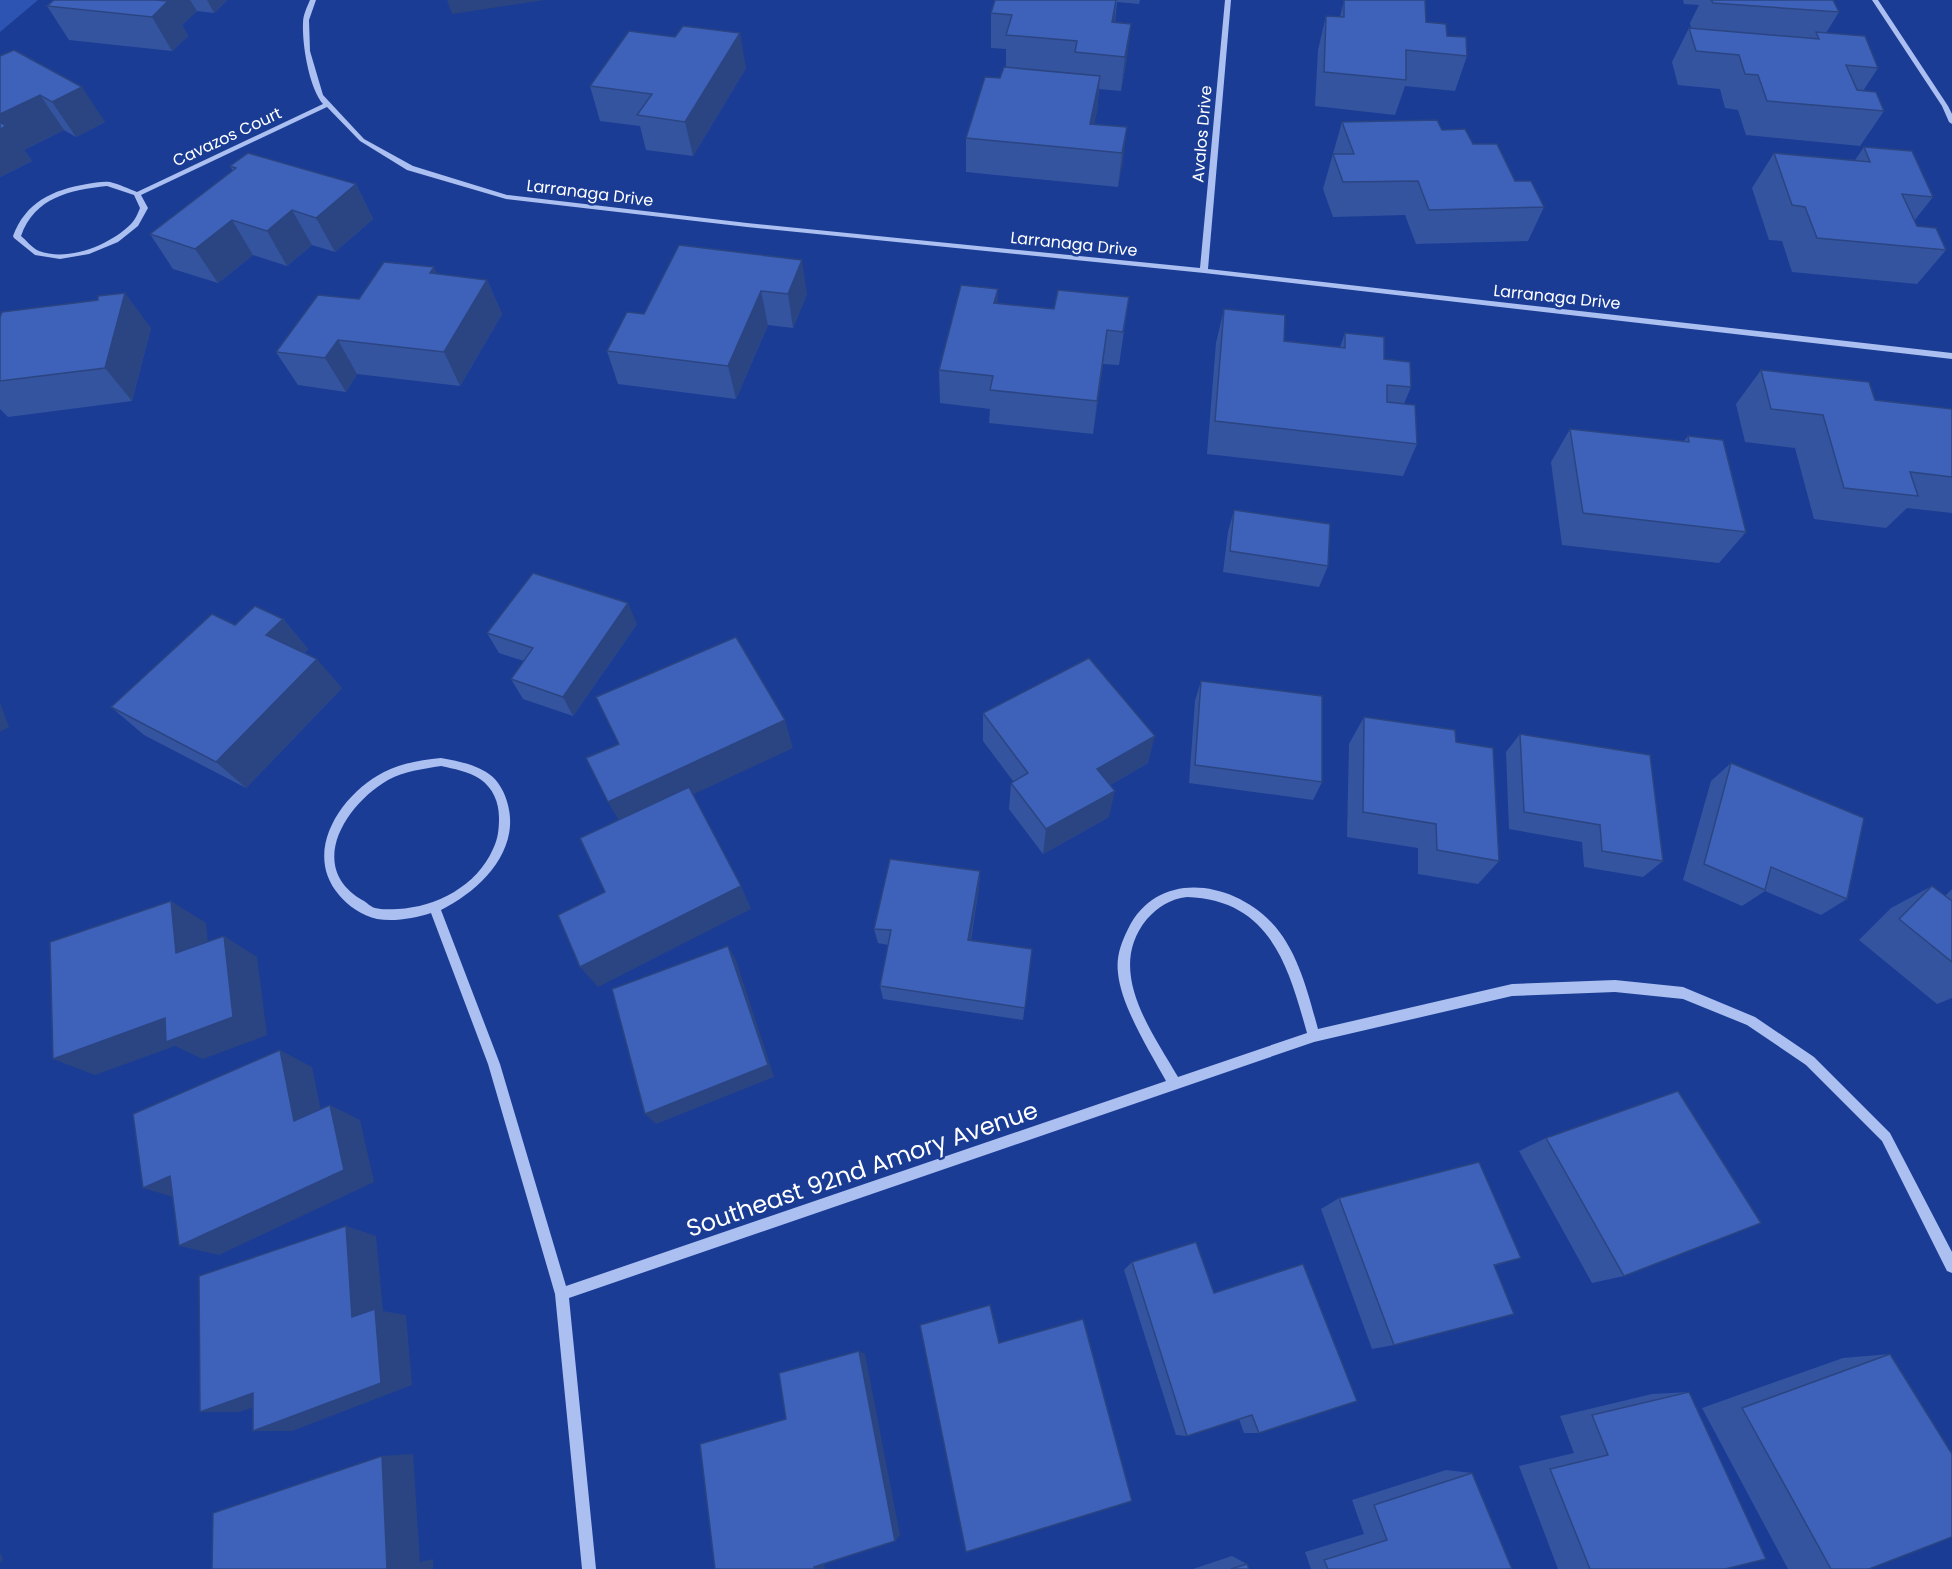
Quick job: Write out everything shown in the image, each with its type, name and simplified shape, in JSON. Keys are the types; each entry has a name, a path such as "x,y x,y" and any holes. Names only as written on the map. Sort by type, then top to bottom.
{"street":[{"name":"Larranaga Drive","path":"313,0 306,20 307,51 320,96 362,140 410,168 506,197 747,225 1204,271 1952,356"},
{"name":"Avalos Drive","path":"1204,271 1228,0"},
{"path":"1875,0 1945,106 1952,122"},
{"name":"Cavazos Court","path":"138,194 328,104"},
{"path":"108,184 126,187 138,194 144,202 144,213 137,224 125,235 108,245 89,252 68,256 33,253 22,246 17,236 20,224 29,211 66,191 108,184"},
{"path":"441,762 467,767 488,779 502,797 506,821 501,846 486,871 463,892 435,908 405,915 376,913 352,903 336,886 328,864 331,839 342,815 360,793 385,776 403,769 441,762"},
{"path":"1175,1084 1132,1004 1122,965 1132,928 1158,902 1179,893 1218,896 1256,914 1282,946 1297,980 1314,1036"},
{"path":"435,908 494,1064 562,1294 590,1569"},
{"name":"Southeast 92nd Amory Avenue","path":"562,1294 1314,1036 1512,990 1615,986 1683,993 1751,1021 1810,1060 1886,1137 1952,1266"}],"shaded area":[{"path":"0,0 38,0 0,32"}],"building":[{"path":"54,0 168,1 152,17 47,6"},
{"path":"995,0 1116,0 1112,22 1131,24 1125,57 1075,52 1077,41 1006,35 1012,15 991,13"},
{"path":"1344,0 1425,0 1426,22 1446,24 1447,36 1466,37 1467,56 1406,50 1406,80 1324,72 1326,16 1344,17"},
{"path":"1711,0 1833,0 1839,12 1713,3"},
{"path":"683,26 740,33 685,122 637,115 652,94 590,86 629,31 675,37"},
{"path":"1689,28 1819,39 1816,32 1865,36 1878,68 1846,65 1857,90 1876,92 1884,111 1767,101 1758,75 1745,74 1739,55 1696,51"},
{"path":"14,50 82,87 52,102 40,95 0,114 0,56"},
{"path":"1004,67 1100,76 1090,124 1127,127 1122,153 966,138 985,77 1000,78"},
{"path":"1437,120 1442,130 1465,129 1473,144 1497,144 1515,181 1531,181 1544,207 1429,210 1418,181 1343,182 1333,154 1354,154 1342,122"},
{"path":"1864,147 1912,151 1933,197 1902,194 1917,226 1936,228 1946,250 1817,238 1805,207 1792,205 1774,153 1870,162"},
{"path":"248,153 356,184 316,218 292,210 267,231 232,220 195,249 150,234 236,168 230,166"},
{"path":"679,245 802,260 788,294 761,291 728,366 607,351 627,312 644,314"},
{"path":"384,262 434,267 430,273 487,280 444,352 338,340 325,358 276,352 318,295 359,299"},
{"path":"961,285 998,289 994,303 1054,309 1058,290 1129,297 1123,332 1107,330 1097,401 990,390 993,376 939,370"},
{"path":"125,293 105,368 0,381 0,317 2,312 98,300 98,296"},
{"path":"1224,309 1285,315 1284,341 1345,348 1345,333 1384,337 1384,359 1410,362 1411,387 1387,385 1387,402 1415,405 1417,444 1215,421"},
{"path":"1761,370 1869,382 1875,400 1952,409 1952,477 1910,472 1918,496 1844,488 1823,415 1771,409"},
{"path":"1570,429 1689,442 1688,436 1723,440 1746,532 1583,513"},
{"path":"1234,510 1330,524 1328,566 1230,551"},
{"path":"533,573 628,603 563,697 511,679 533,648 487,633"},
{"path":"255,606 283,619 266,635 317,659 216,762 111,707 212,614 235,625"},
{"path":"736,637 785,720 608,802 586,758 619,744 596,697"},
{"path":"1089,658 1155,736 1097,769 1115,791 1046,829 1011,783 1028,773 983,713"},
{"path":"1201,681 1322,696 1322,782 1195,765"},
{"path":"1364,717 1455,730 1456,742 1493,748 1499,861 1437,850 1436,824 1363,812"},
{"path":"1520,734 1650,755 1663,861 1602,851 1600,825 1524,812"},
{"path":"1731,763 1864,818 1847,899 1771,867 1765,890 1704,864"},
{"path":"689,787 741,886 580,967 558,915 605,892 580,838"},
{"path":"890,859 980,871 968,940 1032,949 1025,1008 880,986 891,930 874,929"},
{"path":"1932,886 1952,901 1952,962 1899,919"},
{"path":"171,901 176,953 224,936 233,1017 166,1042 165,1018 53,1059 50,942"},
{"path":"728,946 768,1065 645,1114 612,989"},
{"path":"280,1050 294,1121 330,1105 344,1170 179,1246 170,1176 143,1188 133,1114"},
{"path":"1678,1091 1761,1223 1624,1276 1546,1138"},
{"path":"1479,1162 1521,1258 1494,1265 1514,1314 1394,1345 1339,1198"},
{"path":"346,1226 352,1317 375,1309 381,1383 253,1431 253,1393 200,1412 199,1276"},
{"path":"1196,1242 1214,1293 1303,1264 1357,1401 1259,1433 1252,1415 1187,1436 1132,1262"},
{"path":"990,1305 999,1343 1083,1319 1132,1501 966,1552 920,1325"},
{"path":"859,1351 895,1541 814,1567 815,1569 715,1569 700,1444 786,1419 779,1373"},
{"path":"1890,1354 1952,1454 1952,1537 1869,1569 1831,1569 1742,1408"},
{"path":"1689,1392 1766,1559 1725,1569 1590,1569 1550,1469 1608,1455 1592,1415"},
{"path":"382,1456 387,1569 212,1569 213,1513"},
{"path":"1472,1473 1512,1569 1328,1569 1324,1560 1387,1540 1374,1505"},
{"path":"1247,1564 1249,1569 1231,1569"}]}
